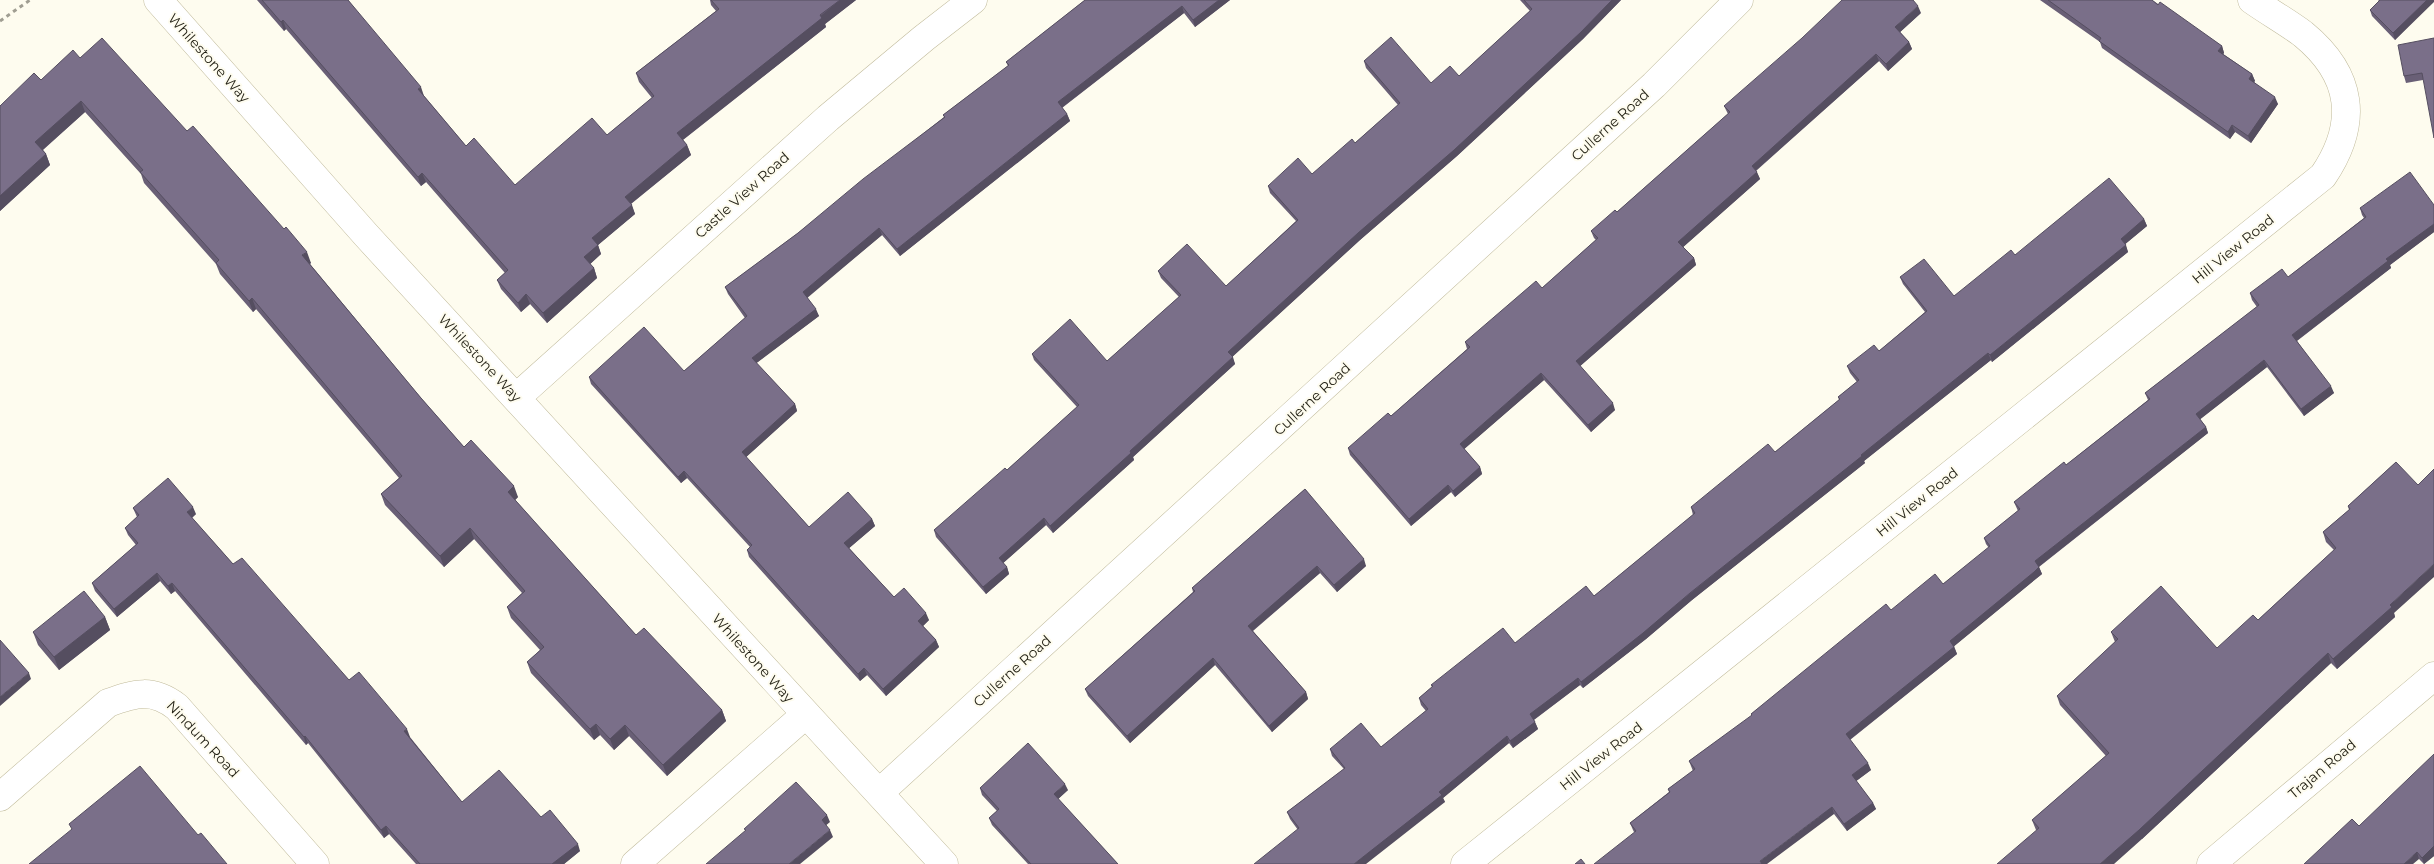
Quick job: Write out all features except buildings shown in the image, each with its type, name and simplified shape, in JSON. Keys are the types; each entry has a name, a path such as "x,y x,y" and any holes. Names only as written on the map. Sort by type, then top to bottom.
{"street":[{"name":"Whilestone Way","path":"158,0 366,235 517,397 805,715 944,864"},
{"name":"Castle View Road","path":"517,397 828,118 973,0"},
{"name":"Cullerne Road","path":"879,793 1654,84 1739,0"},
{"name":"Hill View Road","path":"1466,864 2303,194 2323,176 2335,158 2346,124 2347,100 2343,86 2326,57 2302,34 2252,0"},
{"name":"Trajan Road","path":"2211,864 2434,676"},
{"name":"Nindum Road","path":"0,797 108,703 145,693 162,696 177,707 315,864"},
{"name":"Whilestone Way","path":"635,864 805,715"}],"path":[{"path":"0,21 30,0"}]}
